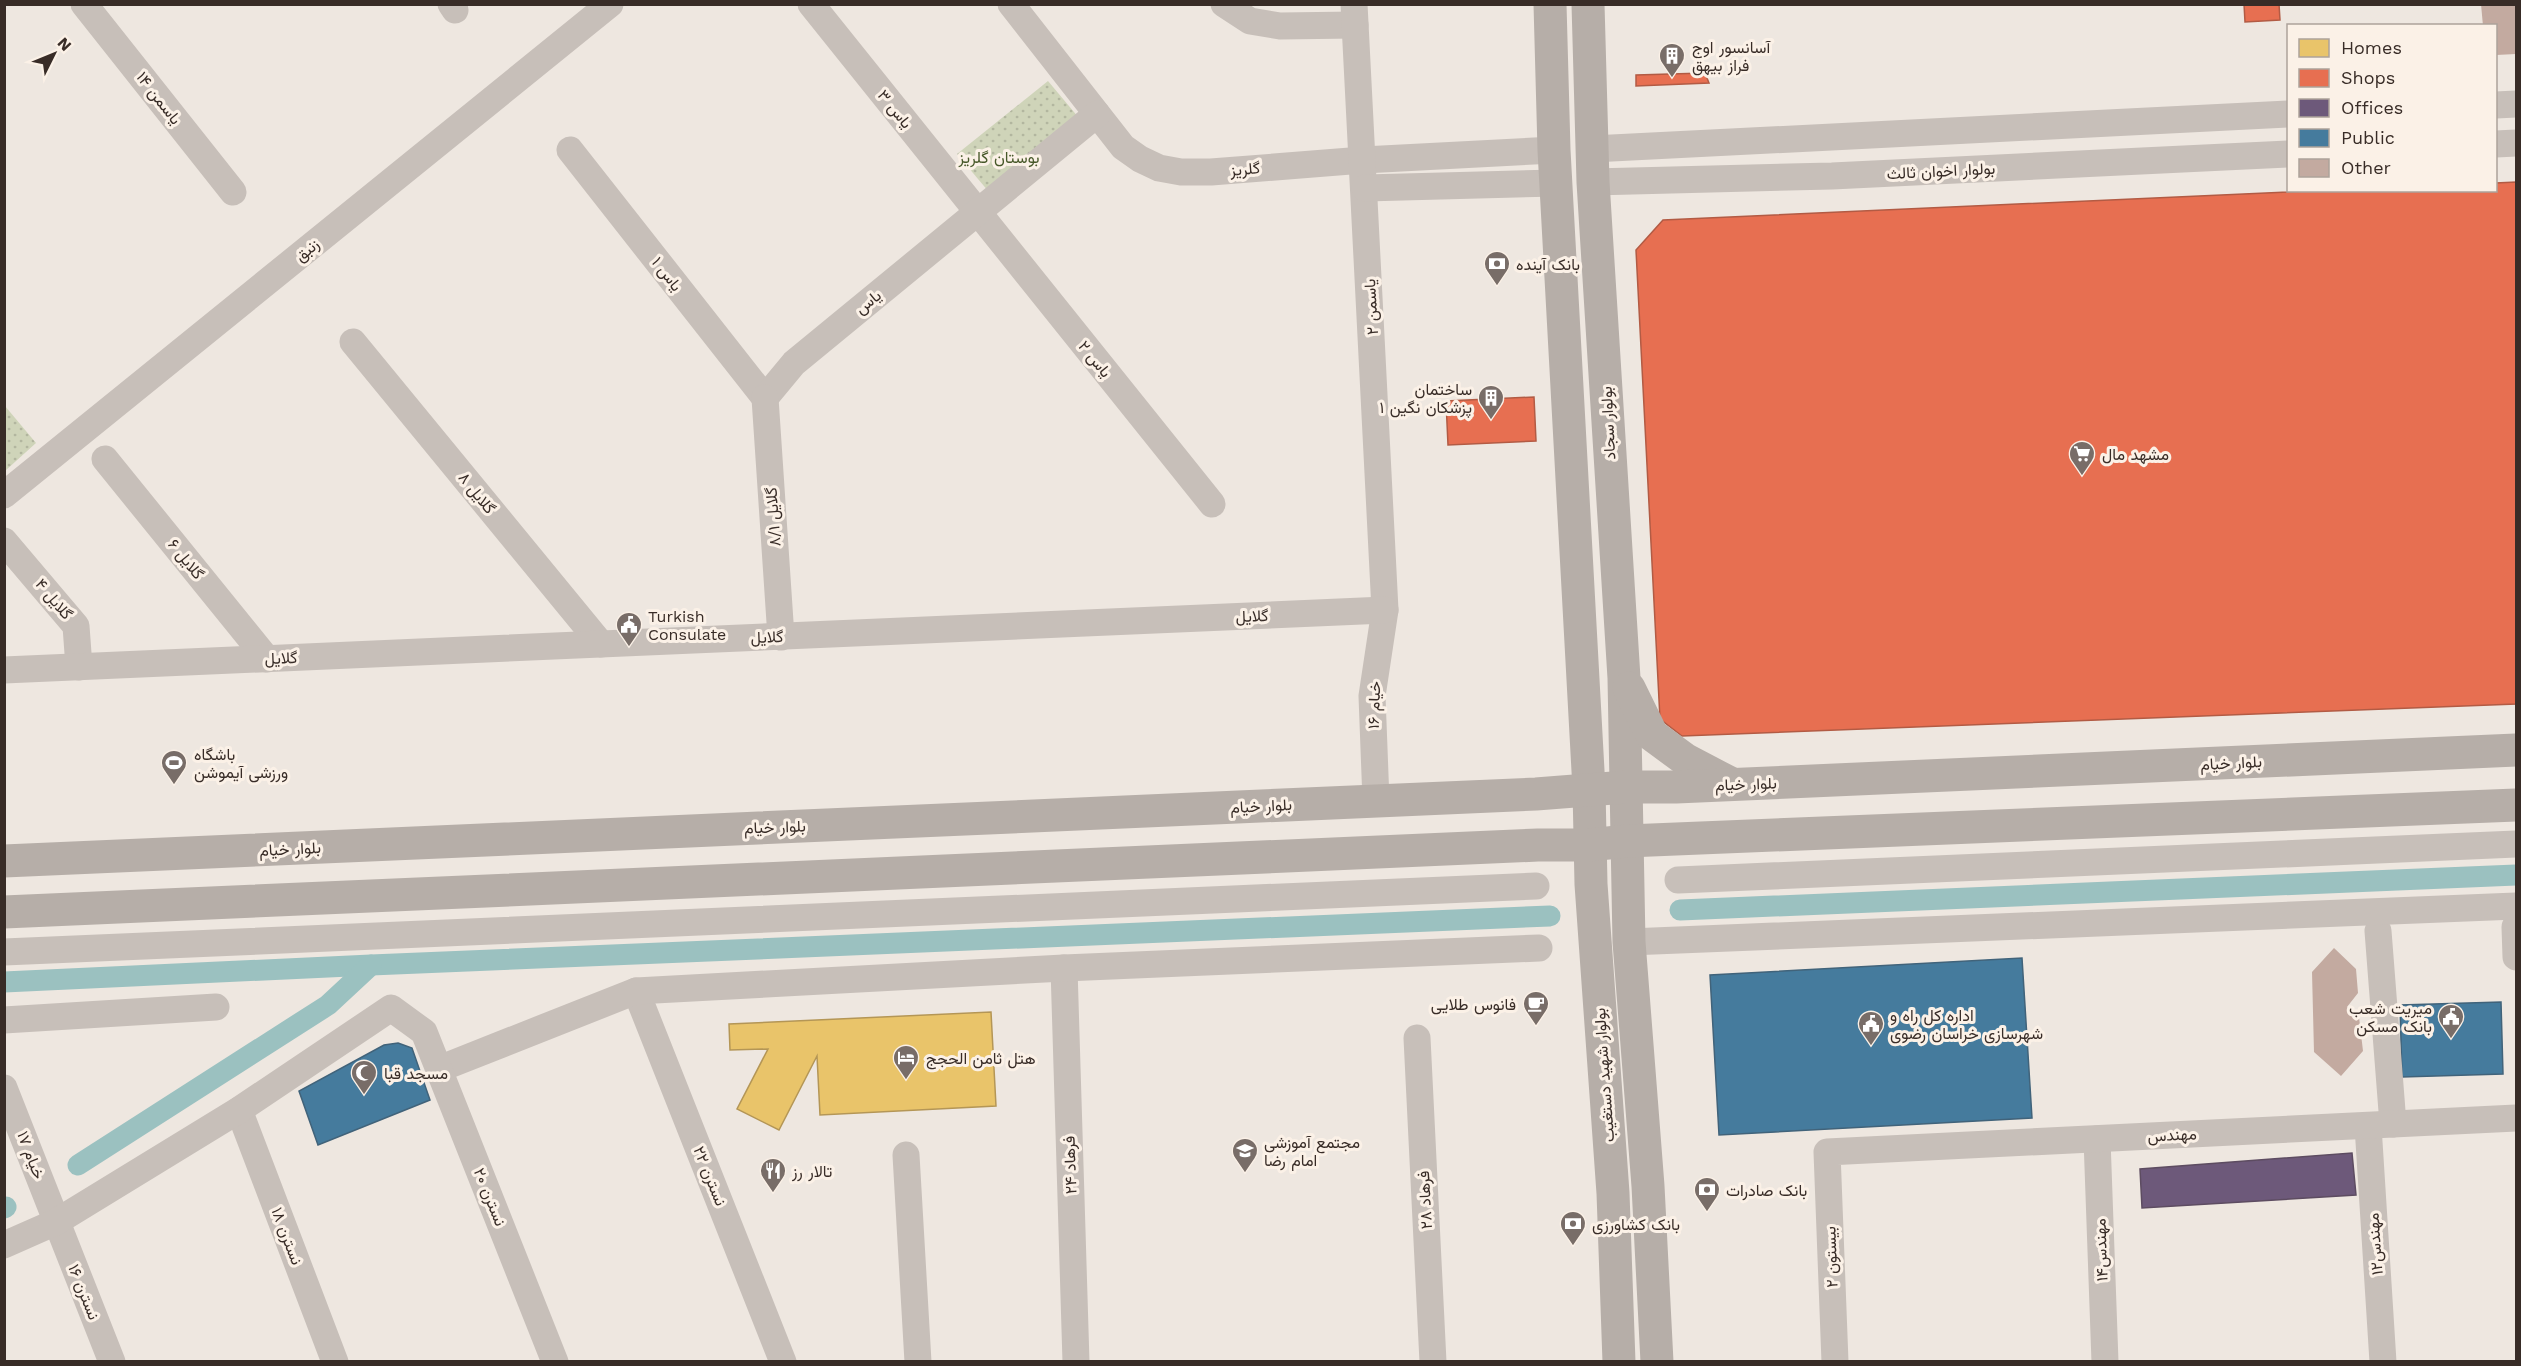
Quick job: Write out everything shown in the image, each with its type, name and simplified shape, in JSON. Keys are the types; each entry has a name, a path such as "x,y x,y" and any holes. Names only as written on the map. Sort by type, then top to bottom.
{"main road":[{"path":"1550,4 1554,150 1589,789"},
{"name":"بولوار سجاد","path":"1588,4 1593,182 1624,678 1627,841"},
{"path":"1554,150 1592,149"},
{"path":"1557,183 1593,182"},
{"path":"1624,678 1652,735 1686,760 1734,784"},
{"name":"بلوار خیام","path":"4,861 1376,801 1626,786 1734,784 2517,750"},
{"name":"بولوار شهید دستغیب","path":"1589,789 1589,845 1612,1193 1619,1362"},
{"path":"4,912 1526,845 1589,845 1627,841 2517,805"},
{"path":"890,822 904,832 909,848 903,864 890,873"},
{"path":"1627,841 1629,942 1648,1186 1657,1362"}],"street":[{"name":"یاسمن ۱۴","path":"84,4 233,192"},
{"name":"زنبق","path":"4,495 610,4"},
{"name":"یاس ۳","path":"811,4 978,213"},
{"name":"گلریز","path":"1011,4 1123,147 1159,168 1181,172 1211,172 1363,160 1554,150"},
{"path":"1224,4 1250,21 1280,26 1355,15"},
{"name":"یاسمن ۲","path":"1355,15 1385,610"},
{"path":"2497,105 2517,104"},
{"name":"یاس","path":"765,398 794,363 1097,114"},
{"path":"1592,149 2287,114"},
{"path":"2497,144 2517,143"},
{"name":"یاس ۱","path":"570,150 765,398"},
{"name":"بولوار اخوان ثالث","path":"1593,182 1832,176 2287,154"},
{"path":"1365,188 1557,183"},
{"name":"یاس ۲","path":"978,213 1212,504"},
{"name":"گلایل ۸","path":"353,342 601,644"},
{"name":"گلایل ۸/۱","path":"765,398 781,637"},
{"name":"گلایل ۶","path":"105,459 267,659"},
{"name":"گلایل ۴","path":"4,541 76,626 80,667"},
{"name":"گلایل","path":"4,670 1385,610"},
{"name":"خیام ۱۶","path":"1376,801 1372,696 1385,610"},
{"path":"1678,880 2517,844"},
{"path":"4,952 1536,886"},
{"path":"1629,942 2516,917 2517,957"},
{"name":"مهندس۱۲","path":"2378,931 2383,1362"},
{"path":"439,1069 636,991 1064,968 1539,948"},
{"name":"فرهاد ۲۴","path":"1064,968 1076,1362"},
{"name":"نسترن ۲۲","path":"636,991 783,1362"},
{"path":"4,1020 216,1007"},
{"name":"نسترن ۲۰","path":"239,1110 391,1008 424,1032 555,1362"},
{"name":"فرهاد ۲۸","path":"1417,1038 1433,1362"},
{"name":"خیام ۱۷","path":"4,1088 56,1222"},
{"path":"4,1245 56,1222 239,1110"},
{"name":"نسترن ۱۸","path":"239,1110 335,1362"},
{"name":"مهندس","path":"1827,1152 2517,1118"},
{"name":"مهندس۱۴","path":"2097,1139 2105,1362"},
{"name":"بیستون ۲","path":"1827,1152 1835,1362"},
{"path":"906,1155 918,1362"},
{"name":"نسترن ۱۶","path":"56,1222 112,1362"}],"green space":[{"name":"بوستان گلریز","path":"1048,81 1084,124 994,198 957,154"},
{"path":"5,406 36,443 4,471"}],"building: Homes":[{"name":"هتل ثامن الحجج","path":"991,1012 996,1106 820,1115 817,1056 779,1130 737,1109 768,1049 730,1050 729,1024"}],"building: Shops":[{"path":"2244,4 2279,4 2280,20 2245,22"},
{"name":"آسانسور اوج فراز بیهق","path":"1705,73 1709,83 1636,86 1636,75"},
{"name":"مشهد مال","path":"2516,182 2516,704 1682,736 1660,719 1636,250 1663,220 2287,192 2497,192 2497,183"},
{"name":"ساختمان پزشکان نگین ۱","path":"1534,397 1536,441 1448,445 1446,401"}],"building: Offices":[{"path":"2352,1153 2356,1195 2142,1208 2140,1169"}],"building: Public":[{"name":"اداره کل راه و شهرسازی خراسان رضوی","path":"2022,958 2032,1118 1719,1135 1710,975"},
{"name":"میریت شعب بانک مسکن","path":"2501,1002 2503,1074 2402,1077 2400,1005"},
{"name":"مسجد قبا","path":"398,1043 412,1048 430,1100 318,1145 299,1091 384,1045"}],"building: Other":[{"path":"2481,4 2516,4 2516,54 2497,55 2497,24 2483,24"},
{"path":"2334,948 2356,969 2358,993 2347,1007 2359,1017 2363,1051 2341,1076 2314,1052 2312,972"}],"waterway":[{"path":"1680,910 2516,875"},
{"path":"4,982 1550,916"},
{"path":"78,1165 328,1005 371,965"}],"place":[{"name":"آسانسور اوج فراز بیهق","path":"1672,79"},
{"name":"بانک آینده","path":"1497,287"},
{"name":"ساختمان پزشکان نگین ۱","path":"1491,421"},
{"name":"مشهد مال","path":"2082,477"},
{"name":"Turkish Consulate","path":"629,648"},
{"name":"باشگاه ورزشی آیموشن","path":"174,786"},
{"name":"فانوس طلایی","path":"1536,1027"},
{"name":"میریت شعب بانک مسکن","path":"2451,1040"},
{"name":"اداره کل راه و شهرسازی خراسان رضوی","path":"1871,1047"},
{"name":"هتل ثامن الحجج","path":"906,1081"},
{"name":"مسجد قبا","path":"364,1096"},
{"name":"مجتمع آموزشی امام رضا","path":"1245,1174"},
{"name":"تالار رز","path":"773,1194"},
{"name":"بانک صادرات","path":"1707,1213"},
{"name":"بانک کشاورزی","path":"1573,1247"}]}
